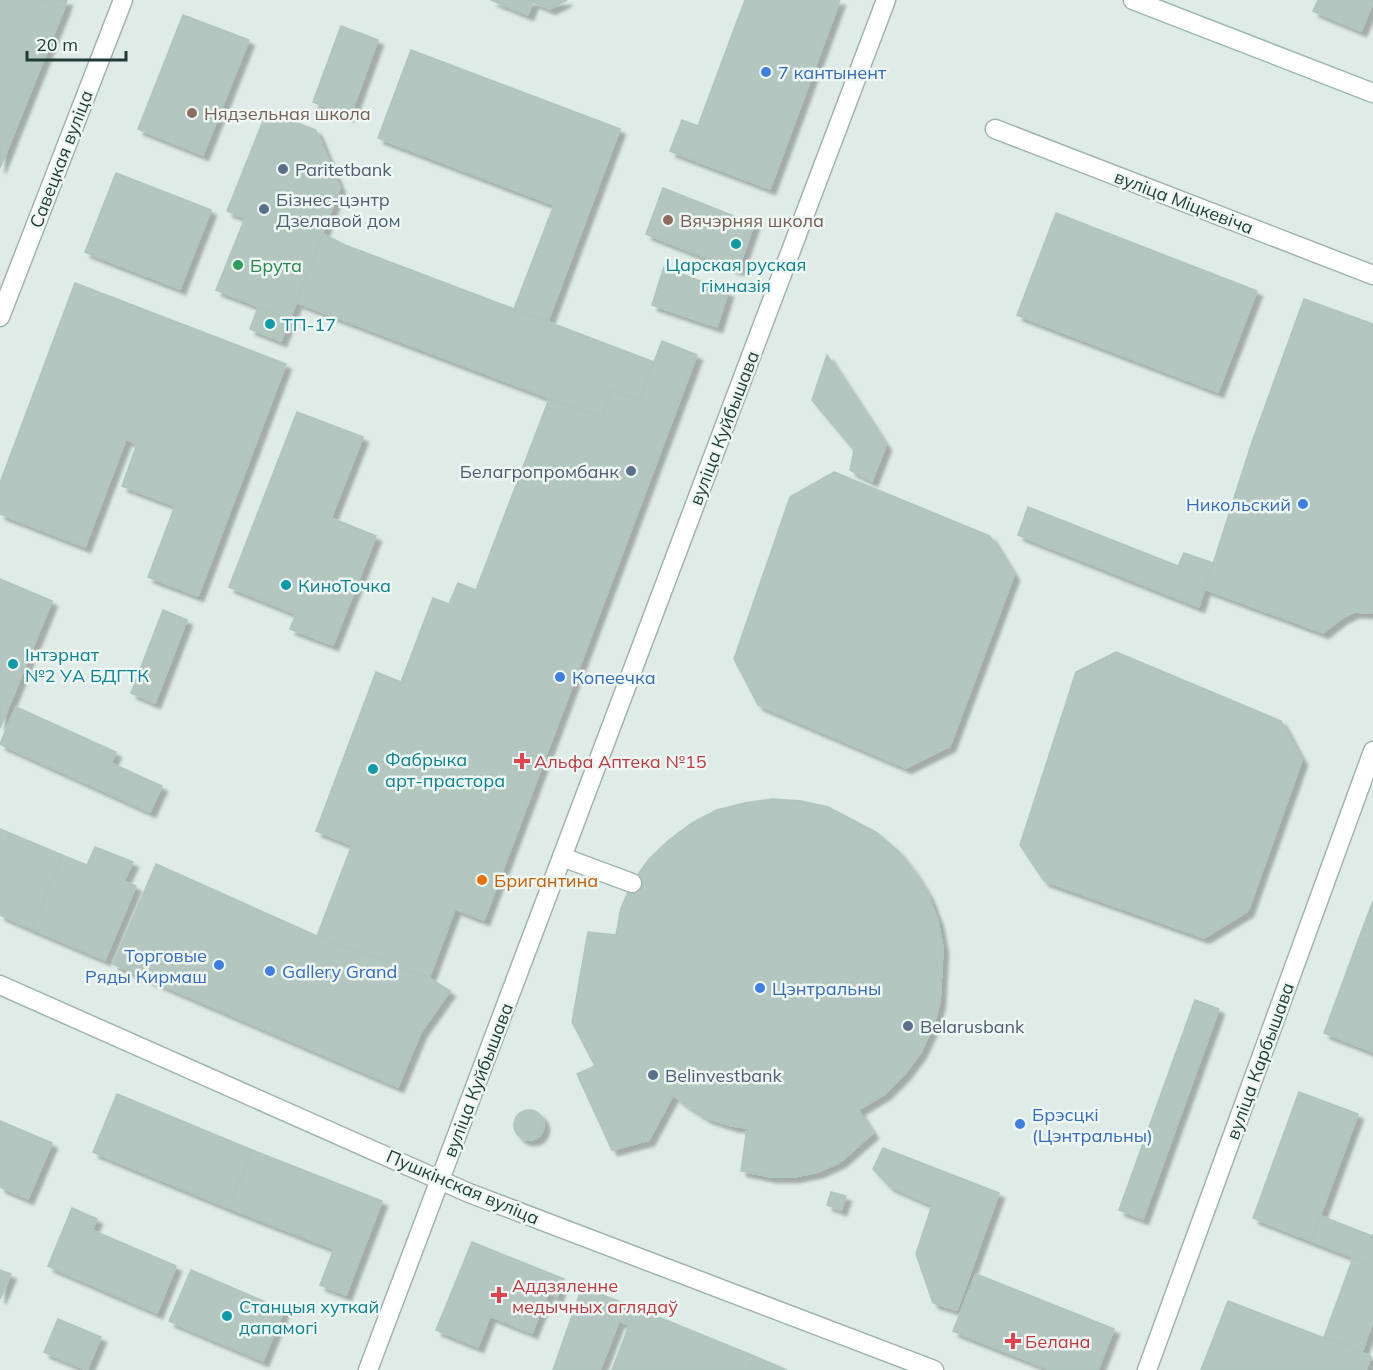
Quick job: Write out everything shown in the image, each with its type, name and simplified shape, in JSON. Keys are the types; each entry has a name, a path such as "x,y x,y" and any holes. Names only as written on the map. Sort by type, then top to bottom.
{"street":[{"name":"Савецкая вуліца","path":"0,317 123,0"},
{"name":"вуліца Куйбышава","path":"368,1370 886,0"},
{"path":"1133,0 1373,93"},
{"name":"вуліца Міцкевіча","path":"995,129 1373,275"},
{"name":"вуліца Карбышава","path":"1147,1370 1373,752"},
{"path":"562,857 632,883"},
{"name":"Пушкінская вуліца","path":"0,985 469,1193 934,1370"}],"building":[{"path":"0,0 42,0 64,9 0,168"},
{"path":"42,0 67,0 64,9"},
{"path":"491,0 567,0 550,9 533,2 528,15"},
{"name":"7 кантынент","path":"745,0 840,0 770,189 670,151 682,120 698,126"},
{"path":"1318,0 1373,0 1373,3 1361,31 1313,11"},
{"path":"183,15 249,40 203,155 138,129"},
{"path":"341,26 378,40 350,116 313,102"},
{"path":"411,50 620,129 548,321 514,309 554,205 378,138"},
{"path":"267,111 316,130 340,188 290,319 216,290 245,218 227,211"},
{"path":"116,173 211,210 180,289 85,252"},
{"path":"663,188 754,224 738,270 646,234"},
{"path":"1056,213 1257,291 1218,392 1017,315"},
{"path":"323,234 345,245 654,362 639,400 611,390 602,418 296,302"},
{"path":"664,267 728,292 717,327 652,305"},
{"path":"75,283 286,364 198,596 148,577 175,506 122,486 137,444 126,439 85,547 0,514 0,483"},
{"name":"Никольский","path":"1304,299 1373,324 1373,610 1372,613 1354,612 1323,633 1205,589 1251,445"},
{"name":"ТП-17","path":"258,307 290,319 281,341 250,329"},
{"path":"662,341 697,355 484,920 455,909 429,978 317,936 352,845 316,831 376,672 401,682 433,598 449,604 458,583 476,590 549,399 602,418 611,390 639,400"},
{"path":"827,355 886,445 872,481 850,470 854,450 812,400"},
{"path":"297,412 363,437 331,518 376,536 333,645 290,629 296,614 229,587"},
{"path":"834,472 990,536 1014,575 950,746 906,768 758,705 734,659 790,497"},
{"path":"1028,507 1178,566 1184,553 1213,563 1199,607 1018,535"},
{"name":"Інтэрнат №2 УА БДГТК","path":"0,579 52,601 0,728"},
{"path":"163,610 187,620 155,703 131,693"},
{"path":"1116,652 1281,721 1302,760 1248,911 1204,938 1044,881 1020,845 1076,672"},
{"path":"16,707 116,752 111,763 162,786 150,812 0,744"},
{"name":"Цэнтральны","path":"772,799 801,801 828,807 876,832 898,851 914,872 928,895 938,921 943,948 940,1002 934,1024 921,1052 904,1075 885,1094 858,1110 873,1133 840,1162 818,1172 794,1177 771,1177 741,1171 747,1128 707,1118 673,1095 649,1140 612,1150 577,1074 595,1066 572,1022 588,932 616,935 621,908 632,883 649,859 692,823 717,810"},
{"path":"0,829 62,855 32,929 0,915"},
{"path":"95,847 133,862 124,881 136,886 105,960 32,929 62,855 87,865"},
{"name":"Gallery Grand","path":"156,864 317,936 429,978 450,991 421,1032 398,1087 113,964"},
{"path":"1373,901 1373,943 1359,938"},
{"path":"1359,938 1373,943 1373,1052 1324,1033"},
{"path":"1195,1000 1219,1009 1143,1219 1119,1210"},
{"path":"1299,1092 1358,1114 1311,1241 1253,1218"},
{"path":"117,1094 252,1150 229,1208 93,1152"},
{"path":"529,1110 540,1114 544,1125 540,1136 529,1140 518,1136 514,1125 518,1114"},
{"path":"0,1121 52,1143 28,1199 0,1187"},
{"path":"883,1148 999,1193 957,1310 933,1303 916,1254 932,1205 889,1186 873,1169"},
{"path":"252,1150 382,1201 346,1295 320,1285 334,1249 229,1208"},
{"path":"831,1192 846,1196 841,1210 827,1205"},
{"path":"72,1208 97,1219 92,1230 176,1266 157,1313 48,1266"},
{"path":"1321,1216 1372,1236 1373,1234 1373,1265 1311,1241"},
{"name":"Аддзяленне медычных аглядаў","path":"472,1242 564,1279 557,1297 548,1293 532,1333 490,1316 478,1347 436,1330"},
{"path":"1353,1258 1373,1265 1373,1321 1362,1352 1324,1337"},
{"path":"0,1270 11,1274 0,1299"},
{"name":"Станцыя хуткай дапамогі","path":"191,1270 284,1310 263,1361 169,1321"},
{"path":"976,1274 1114,1329 1098,1370 1051,1370 953,1331"},
{"path":"582,1287 636,1308 629,1325 619,1321 600,1370 553,1370"},
{"path":"1228,1301 1371,1356 1366,1370 1201,1370"},
{"path":"636,1308 754,1356 748,1370 612,1370"},
{"path":"58,1319 101,1337 87,1370 44,1352"},
{"path":"754,1356 787,1370 748,1370"}],"place":[{"name":"7 кантынент","path":"766,72"},
{"name":"Нядзельная школа","path":"192,113"},
{"name":"Paritetbank","path":"283,169"},
{"name":"Бізнес-цэнтр Дзелавой дом","path":"264,209"},
{"name":"Вячэрняя школа","path":"668,220"},
{"name":"Царская руская гімназія","path":"736,244"},
{"name":"Брута","path":"238,265"},
{"name":"ТП-17","path":"270,324"},
{"name":"Белагропромбанк","path":"631,471"},
{"name":"Никольский","path":"1303,504"},
{"name":"КиноТочка","path":"286,585"},
{"name":"Інтэрнат №2 УА БДГТК","path":"13,664"},
{"name":"Копеечка","path":"560,677"},
{"name":"Альфа Аптека №15","path":"522,761"},
{"name":"Фабрыка арт-прастора","path":"373,769"},
{"name":"Бригантина","path":"482,880"},
{"name":"Торговые Ряды Кирмаш","path":"219,965"},
{"name":"Gallery Grand","path":"270,971"},
{"name":"Цэнтральны","path":"760,988"},
{"name":"Belarusbank","path":"908,1026"},
{"name":"Belinvestbank","path":"653,1075"},
{"name":"Брэсцкі (Цэнтральны)","path":"1020,1124"},
{"name":"Аддзяленне медычных аглядаў","path":"499,1295"},
{"name":"Станцыя хуткай дапамогі","path":"227,1316"},
{"name":"Белана","path":"1013,1341"}]}
